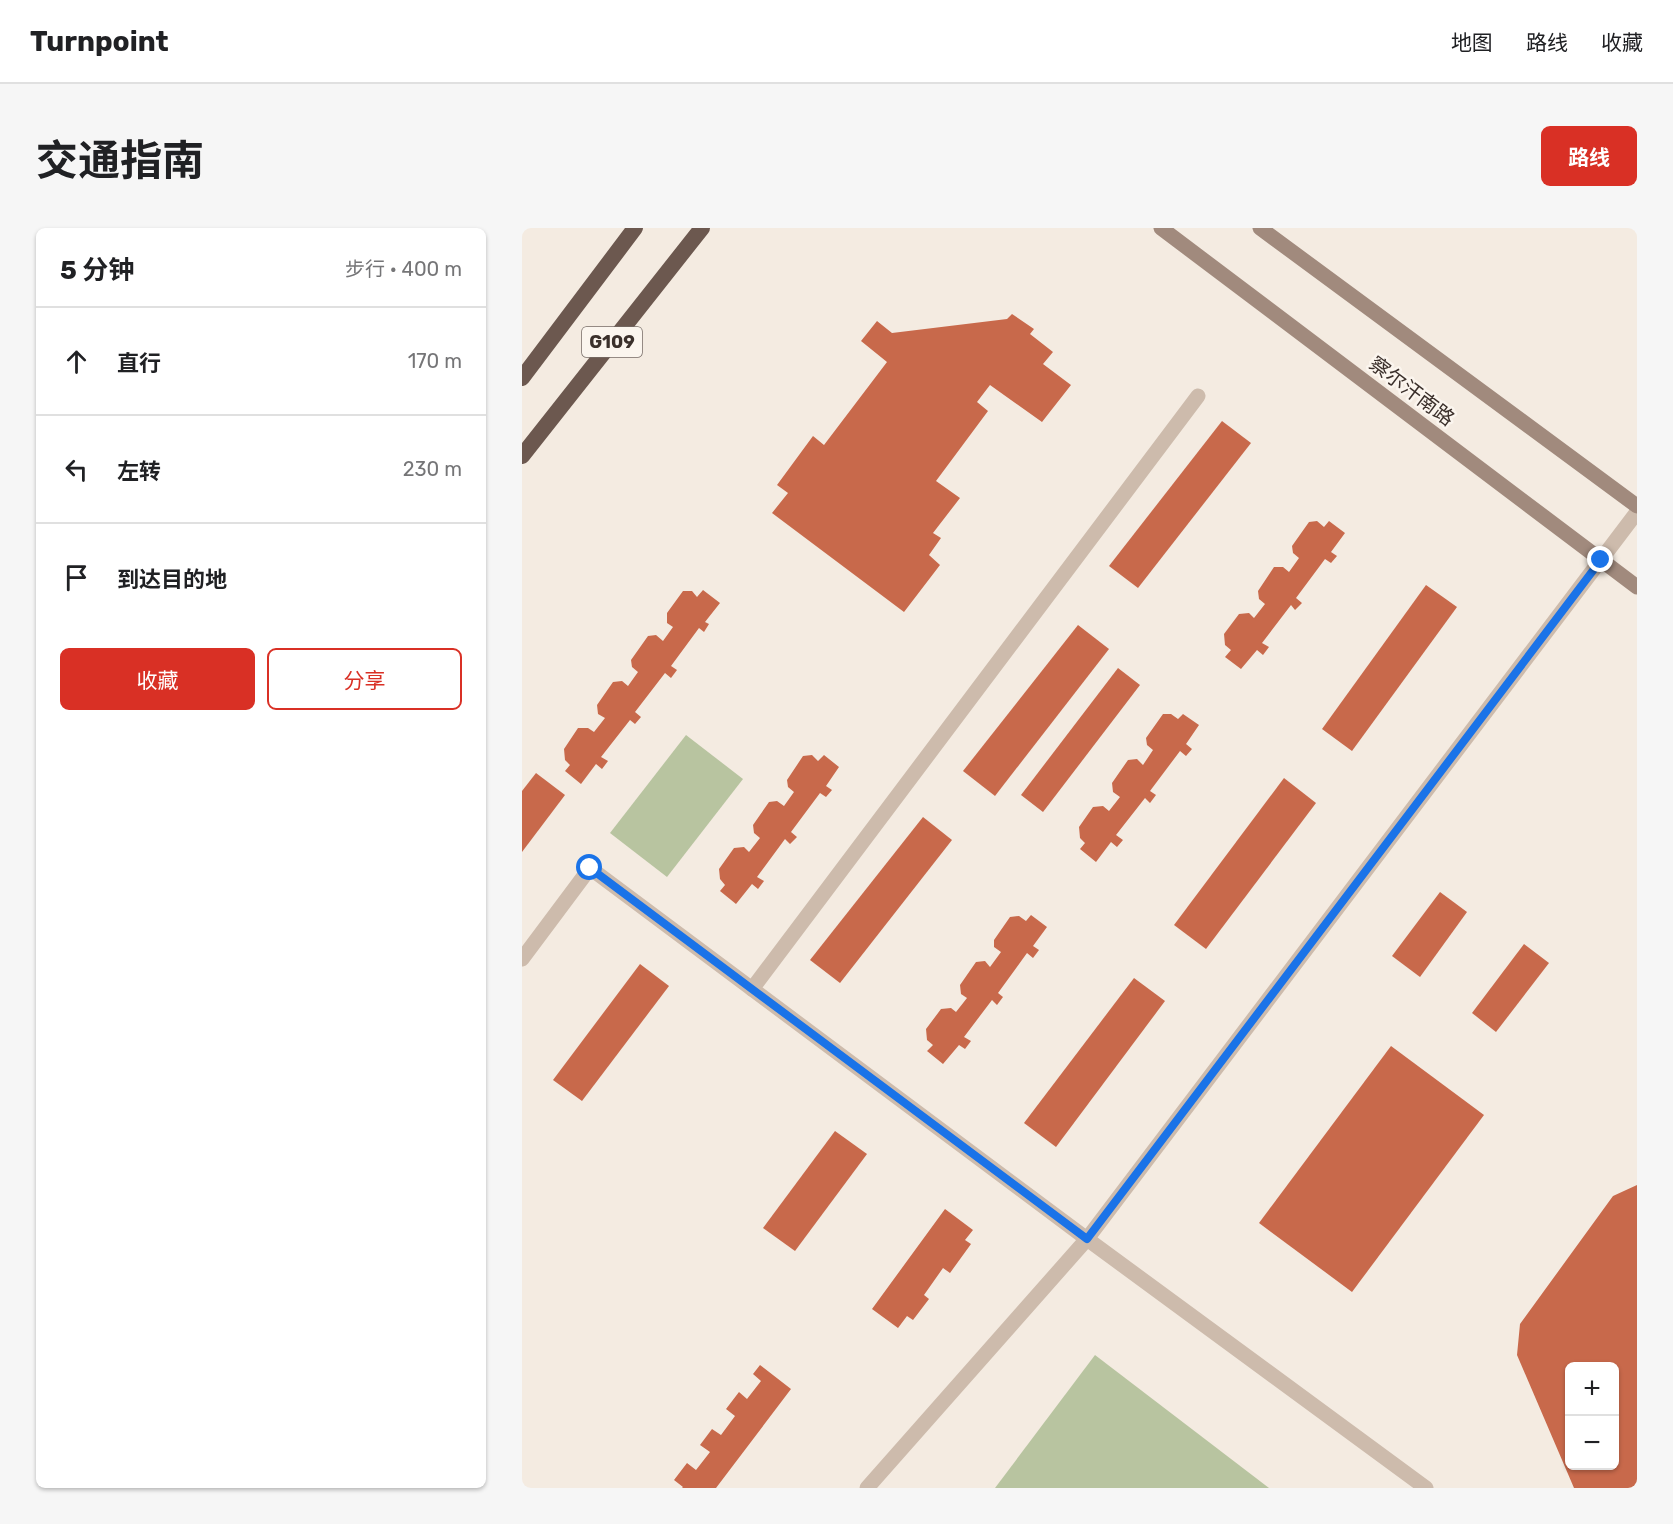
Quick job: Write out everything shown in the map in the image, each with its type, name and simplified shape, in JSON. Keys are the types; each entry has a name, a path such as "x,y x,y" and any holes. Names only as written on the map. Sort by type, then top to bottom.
{"highway":[{"name":"G109","path":"522,378 635,228"},
{"name":"G109","path":"522,456 702,228"}],"main road":[{"name":"察尔汗南路","path":"1161,228 1637,587"},
{"name":"察尔汗南路","path":"1260,228 1637,506"}],"street":[{"path":"752,989 1198,396"},
{"path":"867,1488 1087,1239 1637,512"},
{"path":"522,959 590,868 1087,1239 1426,1488"}],"green space":[{"path":"686,735 743,779 667,877 610,833"},
{"path":"1095,1355 1269,1488 995,1488"}],"building":[{"path":"1012,314 1034,329 1030,334 1053,352 1043,364 1071,385 1042,422 990,385 977,402 988,411 936,481 960,498 933,533 941,538 929,555 940,565 904,612 772,513 788,493 777,485 813,436 824,445 887,362 861,341 877,321 892,333 1007,319"},
{"path":"1222,421 1251,443 1138,588 1109,566"},
{"path":"1317,521 1324,527 1329,521 1345,533 1331,552 1337,556 1331,563 1325,559 1296,598 1302,603 1295,610 1291,605 1262,643 1269,647 1263,655 1257,650 1241,669 1225,657 1231,650 1225,645 1224,634 1239,614 1249,613 1254,618 1265,604 1259,599 1258,591 1274,567 1283,567 1289,572 1299,558 1293,553 1292,546 1309,522"},
{"path":"1426,585 1457,607 1352,751 1322,729"},
{"path":"703,590 720,603 705,622 709,624 704,632 699,628 671,666 677,670 671,678 665,673 635,712 641,717 635,724 630,720 601,757 608,761 602,769 596,764 581,784 565,771 570,765 565,760 564,749 578,728 588,728 594,732 605,718 598,714 597,705 613,682 622,681 628,686 638,672 632,667 631,660 648,636 656,635 663,641 673,627 667,623 667,613 683,591 692,591 697,597"},
{"path":"1078,625 1109,649 995,796 963,771"},
{"path":"1118,668 1140,685 1043,812 1021,795"},
{"path":"1163,714 1171,714 1178,719 1183,714 1199,725 1186,744 1192,749 1186,756 1180,751 1150,791 1156,795 1150,803 1145,798 1116,835 1123,840 1117,847 1111,842 1096,862 1080,849 1085,843 1080,838 1079,827 1093,807 1103,806 1109,811 1120,797 1113,792 1112,783 1128,760 1137,759 1143,765 1153,750 1147,745 1146,738"},
{"path":"812,755 818,761 824,755 839,767 826,786 832,790 826,797 820,793 791,832 797,837 790,844 785,839 757,877 764,881 758,889 752,884 736,904 720,891 725,885 720,879 719,869 734,848 744,847 749,852 760,838 754,833 753,825 769,802 777,801 784,806 794,792 788,787 787,780 803,756"},
{"path":"536,773 565,795 522,852 522,791"},
{"path":"1284,778 1316,803 1206,949 1174,925"},
{"path":"923,817 952,840 840,983 810,960"},
{"path":"1440,892 1467,912 1420,977 1392,956"},
{"path":"1031,915 1047,927 1033,946 1039,950 1033,958 1027,953 998,993 1003,997 997,1005 992,1000 964,1037 971,1041 965,1049 959,1045 943,1064 927,1051 933,1045 927,1040 926,1029 941,1009 951,1008 956,1012 967,998 961,994 960,985 976,962 985,961 990,967 1001,952 994,947 994,940 1010,917 1019,916 1026,921"},
{"path":"1524,944 1549,963 1496,1032 1472,1013"},
{"path":"640,964 669,986 582,1101 553,1080"},
{"path":"1134,978 1165,1001 1056,1147 1024,1123"},
{"path":"1391,1046 1484,1115 1352,1292 1259,1223"},
{"path":"835,1131 867,1154 795,1251 763,1228"},
{"path":"1637,1185 1637,1488 1574,1488 1566,1470 1619,1470 1619,1362 1565,1362 1565,1467 1517,1355 1520,1324 1613,1196"},
{"path":"945,1209 973,1230 965,1240 971,1244 950,1273 943,1268 924,1295 929,1299 913,1320 907,1316 898,1328 872,1309"},
{"path":"760,1365 791,1389 716,1488 682,1488 674,1480 687,1463 696,1470 710,1452 700,1445 712,1429 721,1435 735,1416 726,1409 739,1392 747,1399 761,1381 753,1374"}],"route":[{"path":"590,868 1087,1239 1601,560"}]}
